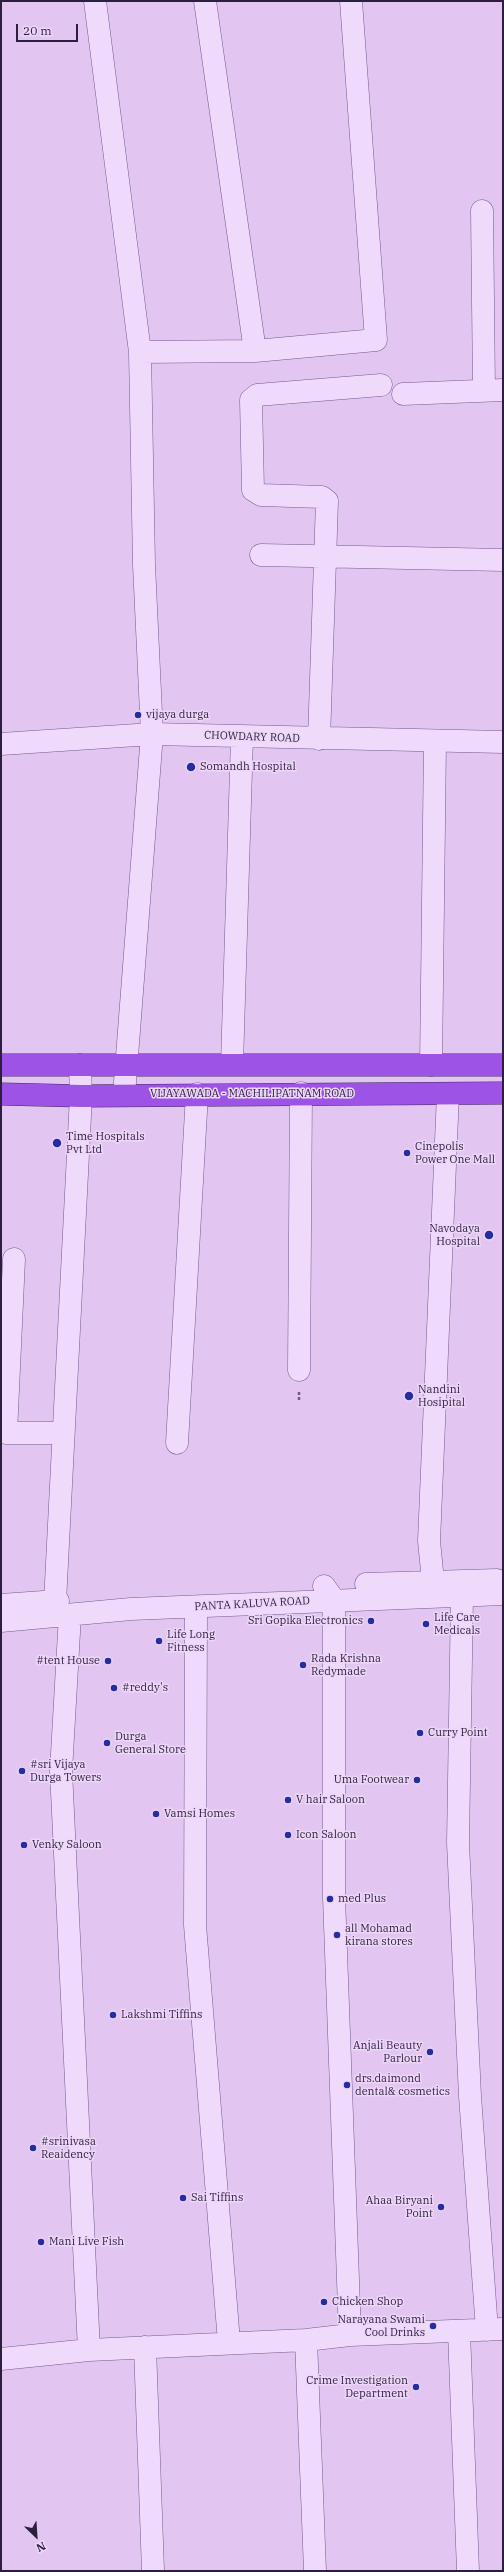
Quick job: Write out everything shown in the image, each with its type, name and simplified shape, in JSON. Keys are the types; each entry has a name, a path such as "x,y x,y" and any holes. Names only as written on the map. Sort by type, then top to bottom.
{"highway":[{"path":"1,1065 503,1065"},
{"name":"VIJAYAWADA - MACHILIPATNAM ROAD","path":"1,1094 81,1096 301,1093 503,1093"}],"street":[{"path":"95,1 140,352 144,565 152,734 124,1064 124,1095"},
{"path":"205,1 255,351"},
{"path":"140,352 255,351 376,340 350,1"},
{"path":"403,394 493,390 482,211"},
{"path":"319,739 326,498 261,495 254,490 251,400 257,395 381,385"},
{"path":"260,555 325,555 503,560"},
{"name":"CHOWDARY ROAD","path":"1,744 152,734 435,742 503,742"},
{"path":"232,1064 242,737"},
{"path":"430,1065 435,742"},
{"path":"80,1065 81,1096 62,1433 61,1771 89,2350"},
{"path":"299,1370 301,1093"},
{"path":"177,1443 197,1094"},
{"path":"433,1581 429,1541 448,1094"},
{"path":"14,1259 6,1433 62,1433"},
{"name":"PANTA KALUVA ROAD","path":"1,1605 62,1608 196,1607 433,1581 503,1580"},
{"path":"329,1593 334,1897 350,2335"},
{"name":"PANTA KALUVA ROAD","path":"1,1621 62,1608 329,1593 462,1596 503,1594"},
{"path":"1,2359 89,2350 229,2342 306,2340 350,2335 495,2330 470,2096 458,1843 462,1596"},
{"path":"196,1607 196,1925 229,2342"},
{"path":"459,2331 468,2571"},
{"path":"306,2340 315,2571"},
{"path":"145,2347 153,2571"}],"place":[{"name":"vijaya durga","path":"138,715"},
{"name":"Somandh Hospital","path":"191,767"},
{"name":"Time Hospitals Pvt Ltd","path":"57,1143"},
{"name":"Cinepolis Power One Mall","path":"407,1153"},
{"name":"Navodaya Hospital","path":"489,1235"},
{"name":"Nandini Hosipital","path":"409,1396"},
{"name":"Sri Gopika Electronics","path":"371,1621"},
{"name":"Life Care Medicals","path":"426,1624"},
{"name":"Life Long Fitness","path":"159,1641"},
{"name":"#tent House","path":"108,1661"},
{"name":"Rada Krishna Redymade","path":"303,1665"},
{"name":"#reddy's","path":"114,1688"},
{"name":"Curry Point","path":"420,1733"},
{"name":"Durga General Store","path":"107,1743"},
{"name":"#sri Vijaya Durga Towers","path":"22,1771"},
{"name":"Uma Footwear","path":"417,1780"},
{"name":"V hair Saloon","path":"288,1800"},
{"name":"Vamsi Homes","path":"156,1814"},
{"name":"Icon Saloon","path":"288,1835"},
{"name":"Venky Saloon","path":"24,1845"},
{"name":"med Plus","path":"330,1899"},
{"name":"all Mohamad kirana stores","path":"337,1935"},
{"name":"Lakshmi Tiffins","path":"113,2015"},
{"name":"Anjali Beauty Parlour","path":"430,2052"},
{"name":"drs.daimond dental& cosmetics","path":"347,2085"},
{"name":"#srinivasa Reaidency","path":"33,2148"},
{"name":"Sai Tiffins","path":"183,2198"},
{"name":"Ahaa Biryani Point","path":"441,2207"},
{"name":"Mani Live Fish","path":"41,2242"},
{"name":"Chicken Shop","path":"324,2302"},
{"name":"Narayana Swami Cool Drinks","path":"433,2326"},
{"name":"Crime Investigation Department","path":"416,2387"}]}
